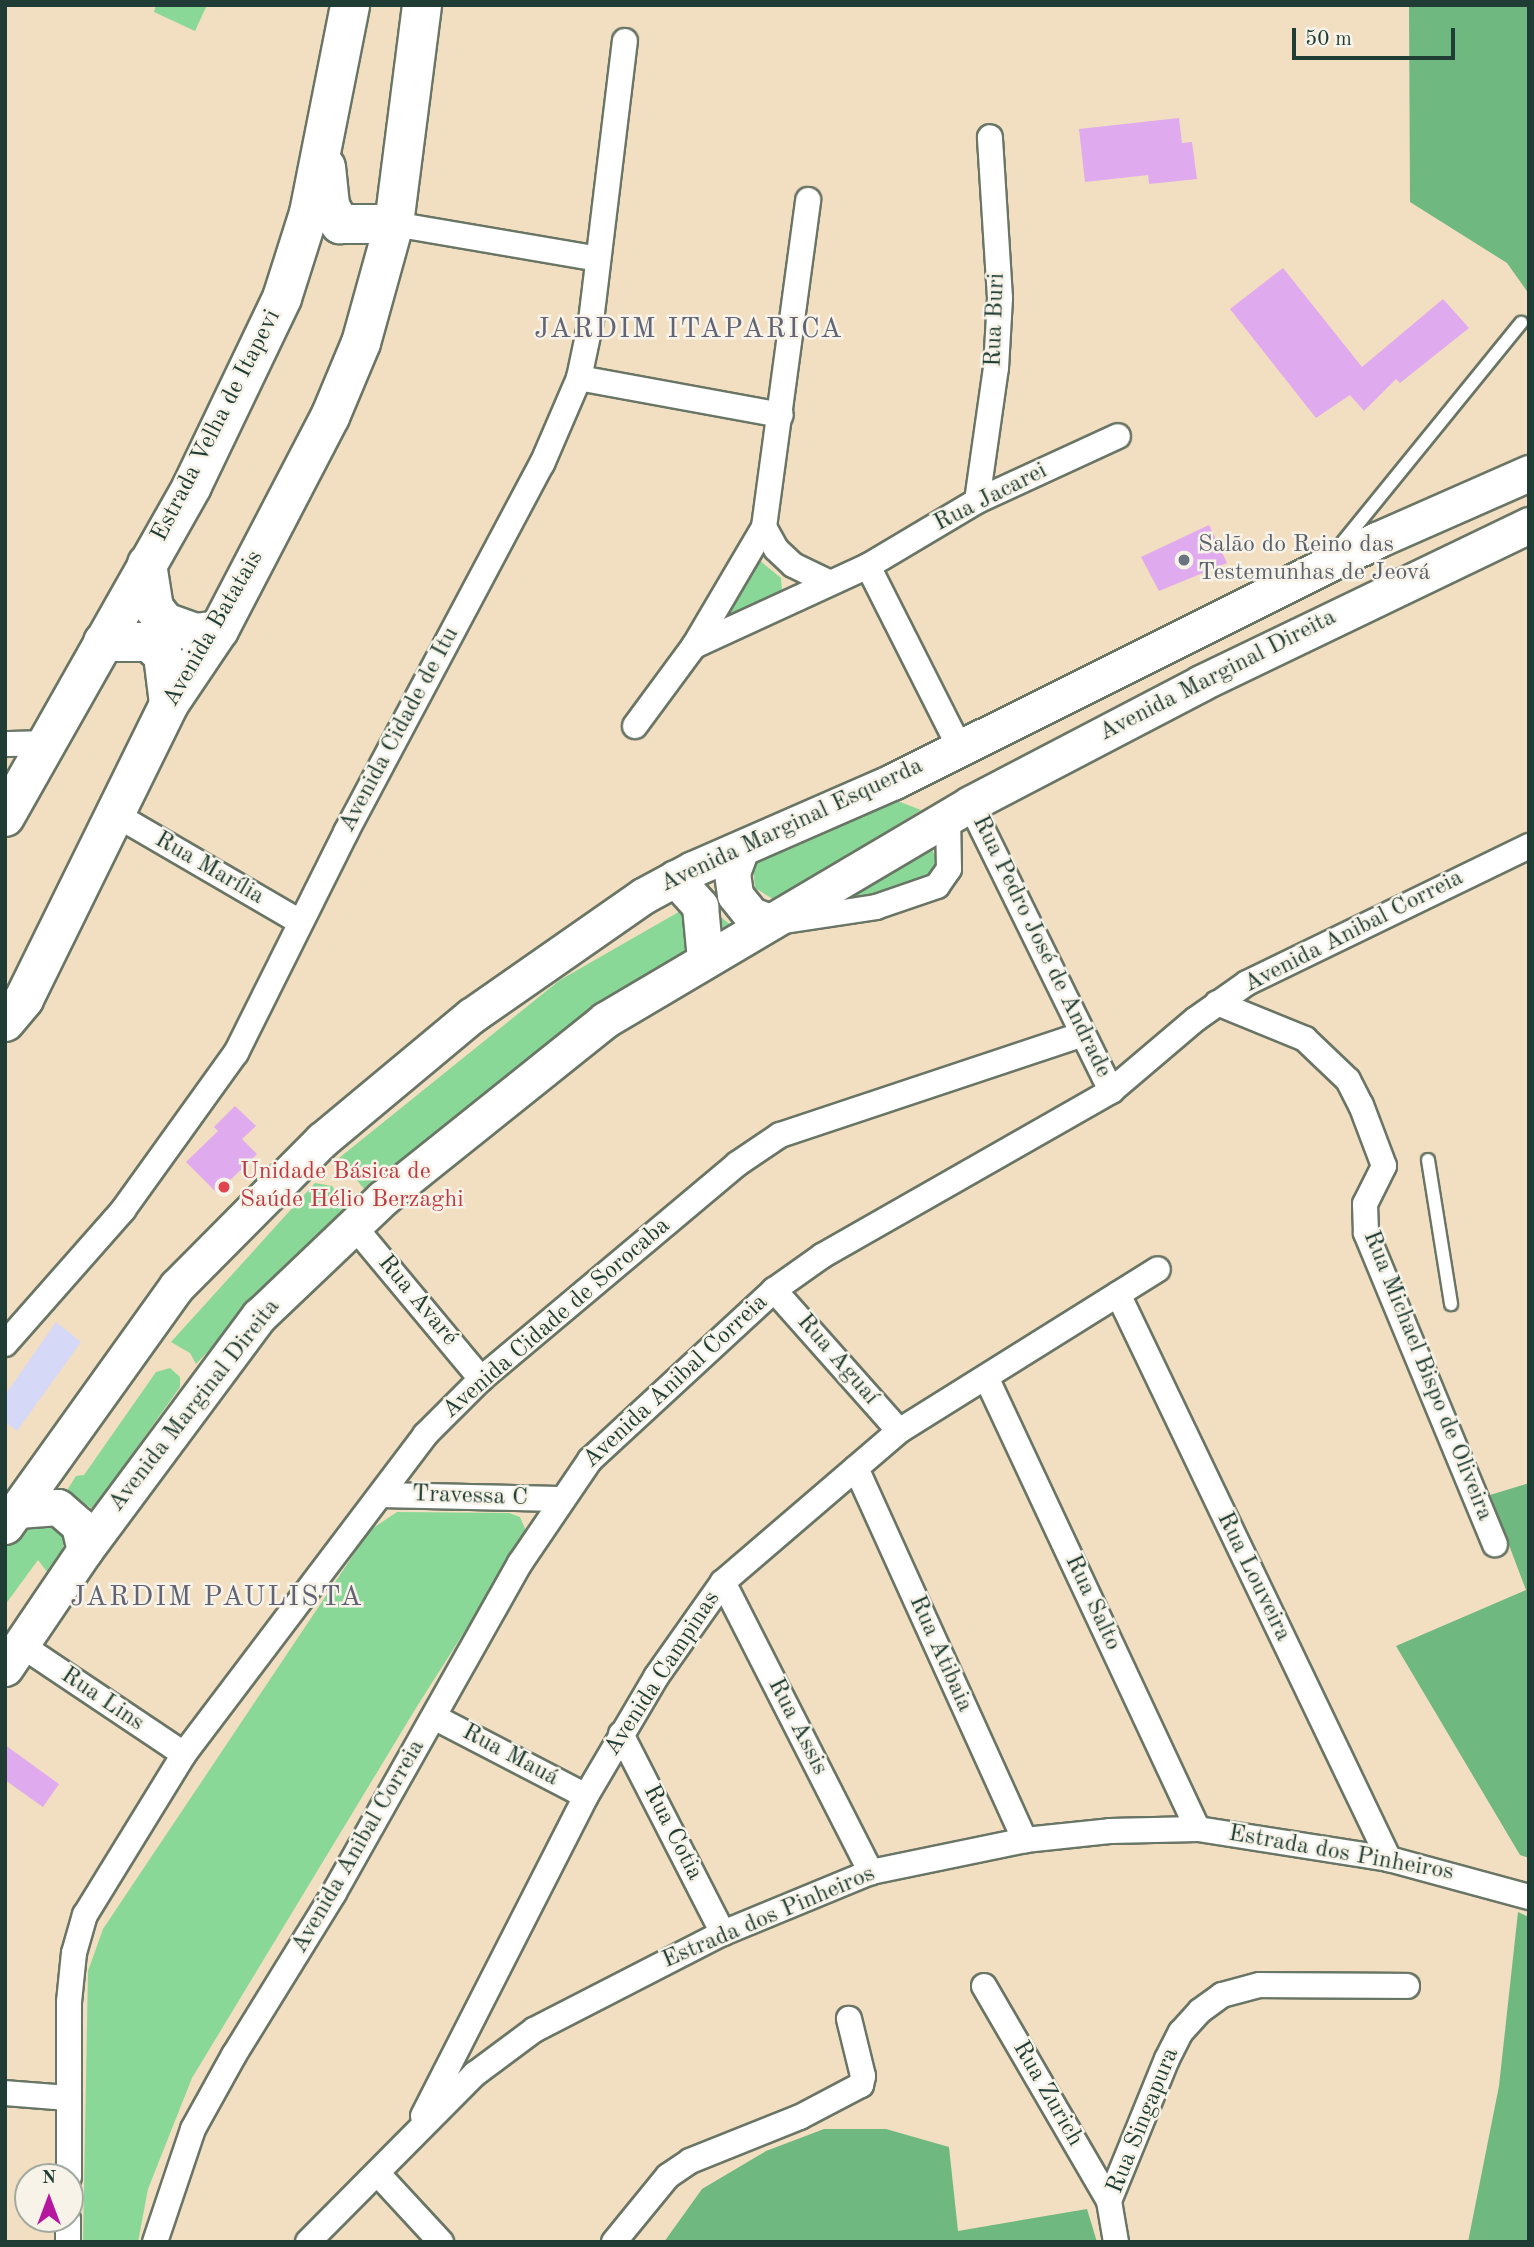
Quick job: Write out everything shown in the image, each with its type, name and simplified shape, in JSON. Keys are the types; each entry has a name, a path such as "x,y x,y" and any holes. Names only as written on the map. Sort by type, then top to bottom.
{"main road":[{"name":"Estrada Velha de Itapevi","path":"5,817 50,743 103,642 192,486 268,331 297,252 324,148 350,5"},
{"name":"Avenida Batatais","path":"5,1022 24,999 118,816 169,704 219,630 330,417 365,333 394,224 422,5"},
{"path":"324,148 330,206 340,224 394,224"},
{"name":"Avenida Marginal Esquerda","path":"11,1518 177,1286 322,1140 471,1016 675,878 894,781 1377,540 1529,473"},
{"name":"Avenida Marginal Direita","path":"13,1656 85,1550 259,1316 352,1224 605,1020 959,810 1213,677 1529,525"},
{"path":"147,564 154,608 165,622 195,633 219,630"},
{"path":"103,642 149,642 163,654 169,704"},
{"path":"894,781 935,803 959,810"},
{"path":"740,851 732,873 735,895 751,915 770,922"},
{"path":"675,878 700,906 705,959"},
{"path":"11,1518 58,1507 79,1525 85,1550"}],"street":[{"name":"Avenida Cidade de Itu","path":"5,1344 123,1210 236,1053 300,922 542,464 579,378 598,259 625,41"},
{"name":"Rua Buri","path":"977,501 996,368 1000,298 990,137"},
{"path":"635,726 694,646 764,527 808,200"},
{"path":"394,224 598,259"},
{"path":"579,378 781,415"},
{"name":"Rua Jacarei","path":"694,646 868,566 977,501 1118,436"},
{"path":"764,527 776,550 793,565 830,583"},
{"path":"868,566 960,748"},
{"path":"5,744 50,743"},
{"name":"Avenida Marginal Direita","path":"770,922 876,907 937,886 949,869 959,810"},
{"name":"Rua Pedro José de Andrade","path":"959,810 1111,1091"},
{"name":"Rua Marília","path":"118,816 300,922"},
{"name":"Avenida Anibal Correia","path":"155,2242 193,2129 435,1717 559,1499 590,1460 774,1290 822,1256 1111,1091 1217,1003 1316,946 1529,846"},
{"name":"Rua Michael Bispo de Oliveira","path":"1217,1003 1305,1039 1348,1080 1384,1166 1365,1204 1366,1233 1495,1544"},
{"name":"Avenida Cidade de Sorocaba","path":"69,2163 69,2002 74,1953 85,1915 184,1754 425,1435 481,1379 737,1164 780,1135 1082,1035"},
{"name":"Rua Avaré","path":"352,1224 481,1379"},
{"name":"Avenida Campinas","path":"414,2132 586,1796 621,1734 690,1625 723,1582 899,1431 1158,1269"},
{"name":"Rua Aguaí","path":"774,1290 899,1431"},
{"name":"Rua Louveira","path":"1118,1294 1389,1859"},
{"name":"Rua Salto","path":"986,1377 1198,1829"},
{"name":"Rua Atibaia","path":"856,1468 1025,1840"},
{"name":"Travessa C","path":"381,1495 559,1499"},
{"name":"Rua Assis","path":"723,1582 871,1872"},
{"name":"Rua Lins","path":"13,1656 184,1754"},
{"name":"Rua Mauá","path":"435,1717 586,1796"},
{"name":"Rua Cotia","path":"621,1734 723,1933"},
{"name":"Estrada dos Pinheiros","path":"307,2242 378,2174 414,2132 475,2074 534,2031 723,1933 871,1872 1025,1840 1110,1831 1198,1829 1389,1859 1529,1897"},
{"name":"Rua Singapura","path":"1116,2242 1109,2201 1181,2032 1222,1995 1282,1983 1407,1986"},
{"name":"Rua Zurich","path":"984,1986 1109,2201"},
{"path":"614,2242 668,2176 690,2161 800,2117 861,2085 863,2076 849,2019"},
{"path":"5,2093 69,2098"},
{"path":"378,2174 441,2242"}],"lane":[{"path":"1319,571 1521,323"},
{"path":"1428,1160 1451,1304"}],"shaded area":[{"path":"56,1322 81,1342 17,1431 5,1422 5,1395"}],"green space":[{"path":"156,5 207,5 195,31 154,12"},
{"path":"1409,5 1529,5 1529,294 1507,263 1410,202"},
{"path":"759,560 781,578 782,590 734,619 727,610"},
{"path":"895,800 921,810 776,901 755,888 753,864 880,801"},
{"path":"932,849 938,864 933,880 834,907"},
{"path":"717,890 719,916 738,930 650,972 591,1011 364,1189 339,1158 560,980"},
{"path":"315,1183 332,1186 346,1206 196,1364 190,1353 171,1342"},
{"path":"170,1368 180,1377 180,1387 105,1492 108,1502 101,1514 66,1492 76,1476 84,1475 156,1372"},
{"path":"1529,1483 1529,1858 1520,1855 1396,1646 1526,1590 1490,1495"},
{"path":"397,1512 509,1513 520,1517 527,1533 416,1708 192,2078 148,2189 138,2242 83,2242 88,1971 103,1929 370,1530"},
{"path":"50,1523 65,1540 58,1561 48,1573 38,1560 5,1605 5,1547 32,1524"},
{"path":"1518,1912 1529,1917 1529,2242 1468,2242 1499,2086"},
{"path":"824,2129 886,2129 949,2147 958,2231 1087,2209 1097,2242 664,2242 702,2189 766,2151"}],"building":[{"path":"1179,118 1182,143 1192,142 1197,179 1149,184 1148,175 1085,182 1079,129"},
{"path":"1283,268 1362,367 1443,299 1469,328 1400,383 1396,379 1364,411 1350,395 1316,418 1230,309"},
{"name":"Salão do Reino das Testemunhas de Jeová","path":"1209,525 1227,563 1159,591 1141,557"},
{"path":"235,1106 256,1126 242,1139 257,1154 217,1193 186,1162 218,1131 214,1127"},
{"path":"5,1745 59,1784 43,1807 5,1780"}],"place":[{"name":"Salão do Reino das Testemunhas de Jeová","path":"1184,560"},
{"name":"Unidade Básica de Saúde Hélio Berzaghi","path":"224,1187"}],"district":[{"name":"JARDIM ITAPARICA","path":"689,330"},
{"name":"JARDIM PAULISTA","path":"217,1598"}]}
